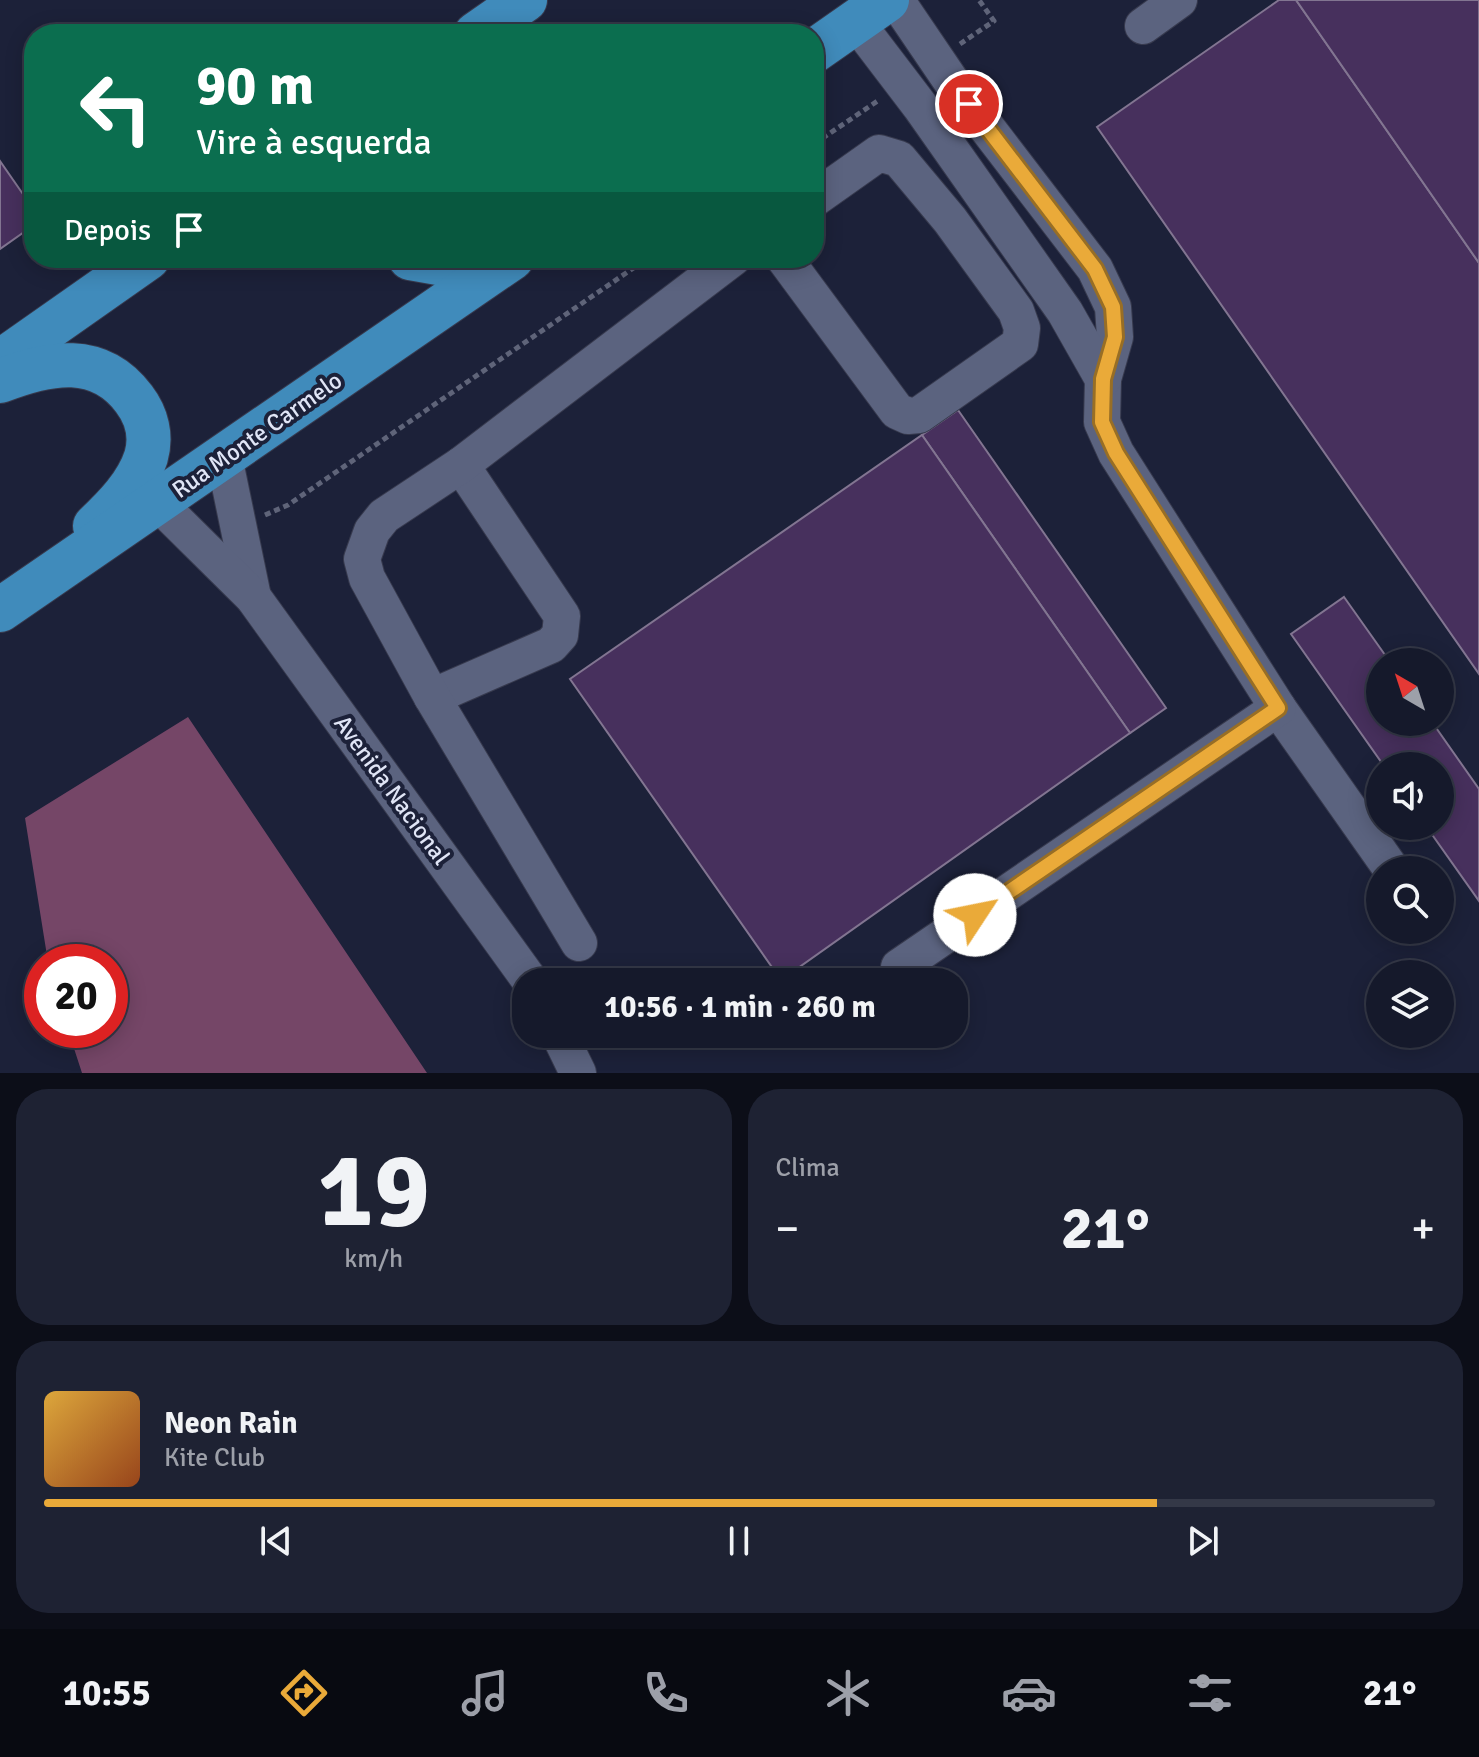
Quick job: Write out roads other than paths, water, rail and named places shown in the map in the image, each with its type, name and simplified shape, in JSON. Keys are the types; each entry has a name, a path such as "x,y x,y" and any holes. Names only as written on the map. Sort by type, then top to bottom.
{"highway":[{"path":"490,24 525,0"},
{"path":"824,44 872,11"},
{"path":"0,362 134,268"},
{"name":"Rua Monte Carmelo","path":"15,599 498,268"},
{"path":"0,381 52,366 79,365 104,371 126,388 141,408 149,431 146,457 131,487 107,515 15,599"}],"street":[{"path":"896,0 936,60 1095,269 1113,307 1098,338"},
{"path":"1143,26 1179,0"},
{"path":"872,11 903,83 981,196 1098,338 1103,379 1102,422 1116,453 1278,708 1382,856"},
{"path":"792,268 897,411 908,416 919,415 1020,344 1022,328 1016,311 950,220 899,159 879,153 824,192"},
{"path":"950,220 981,196 1021,172"},
{"path":"579,943 432,697 367,578 362,559 372,531 384,516 461,465 720,268"},
{"name":"Avenida Nacional","path":"224,457 253,597"},
{"path":"432,697 551,645 560,635 562,616 461,465"},
{"name":"Avenida Nacional","path":"158,503 253,597 521,968"},
{"path":"899,967 1278,708"},
{"path":"566,1048 578,1073"}]}
